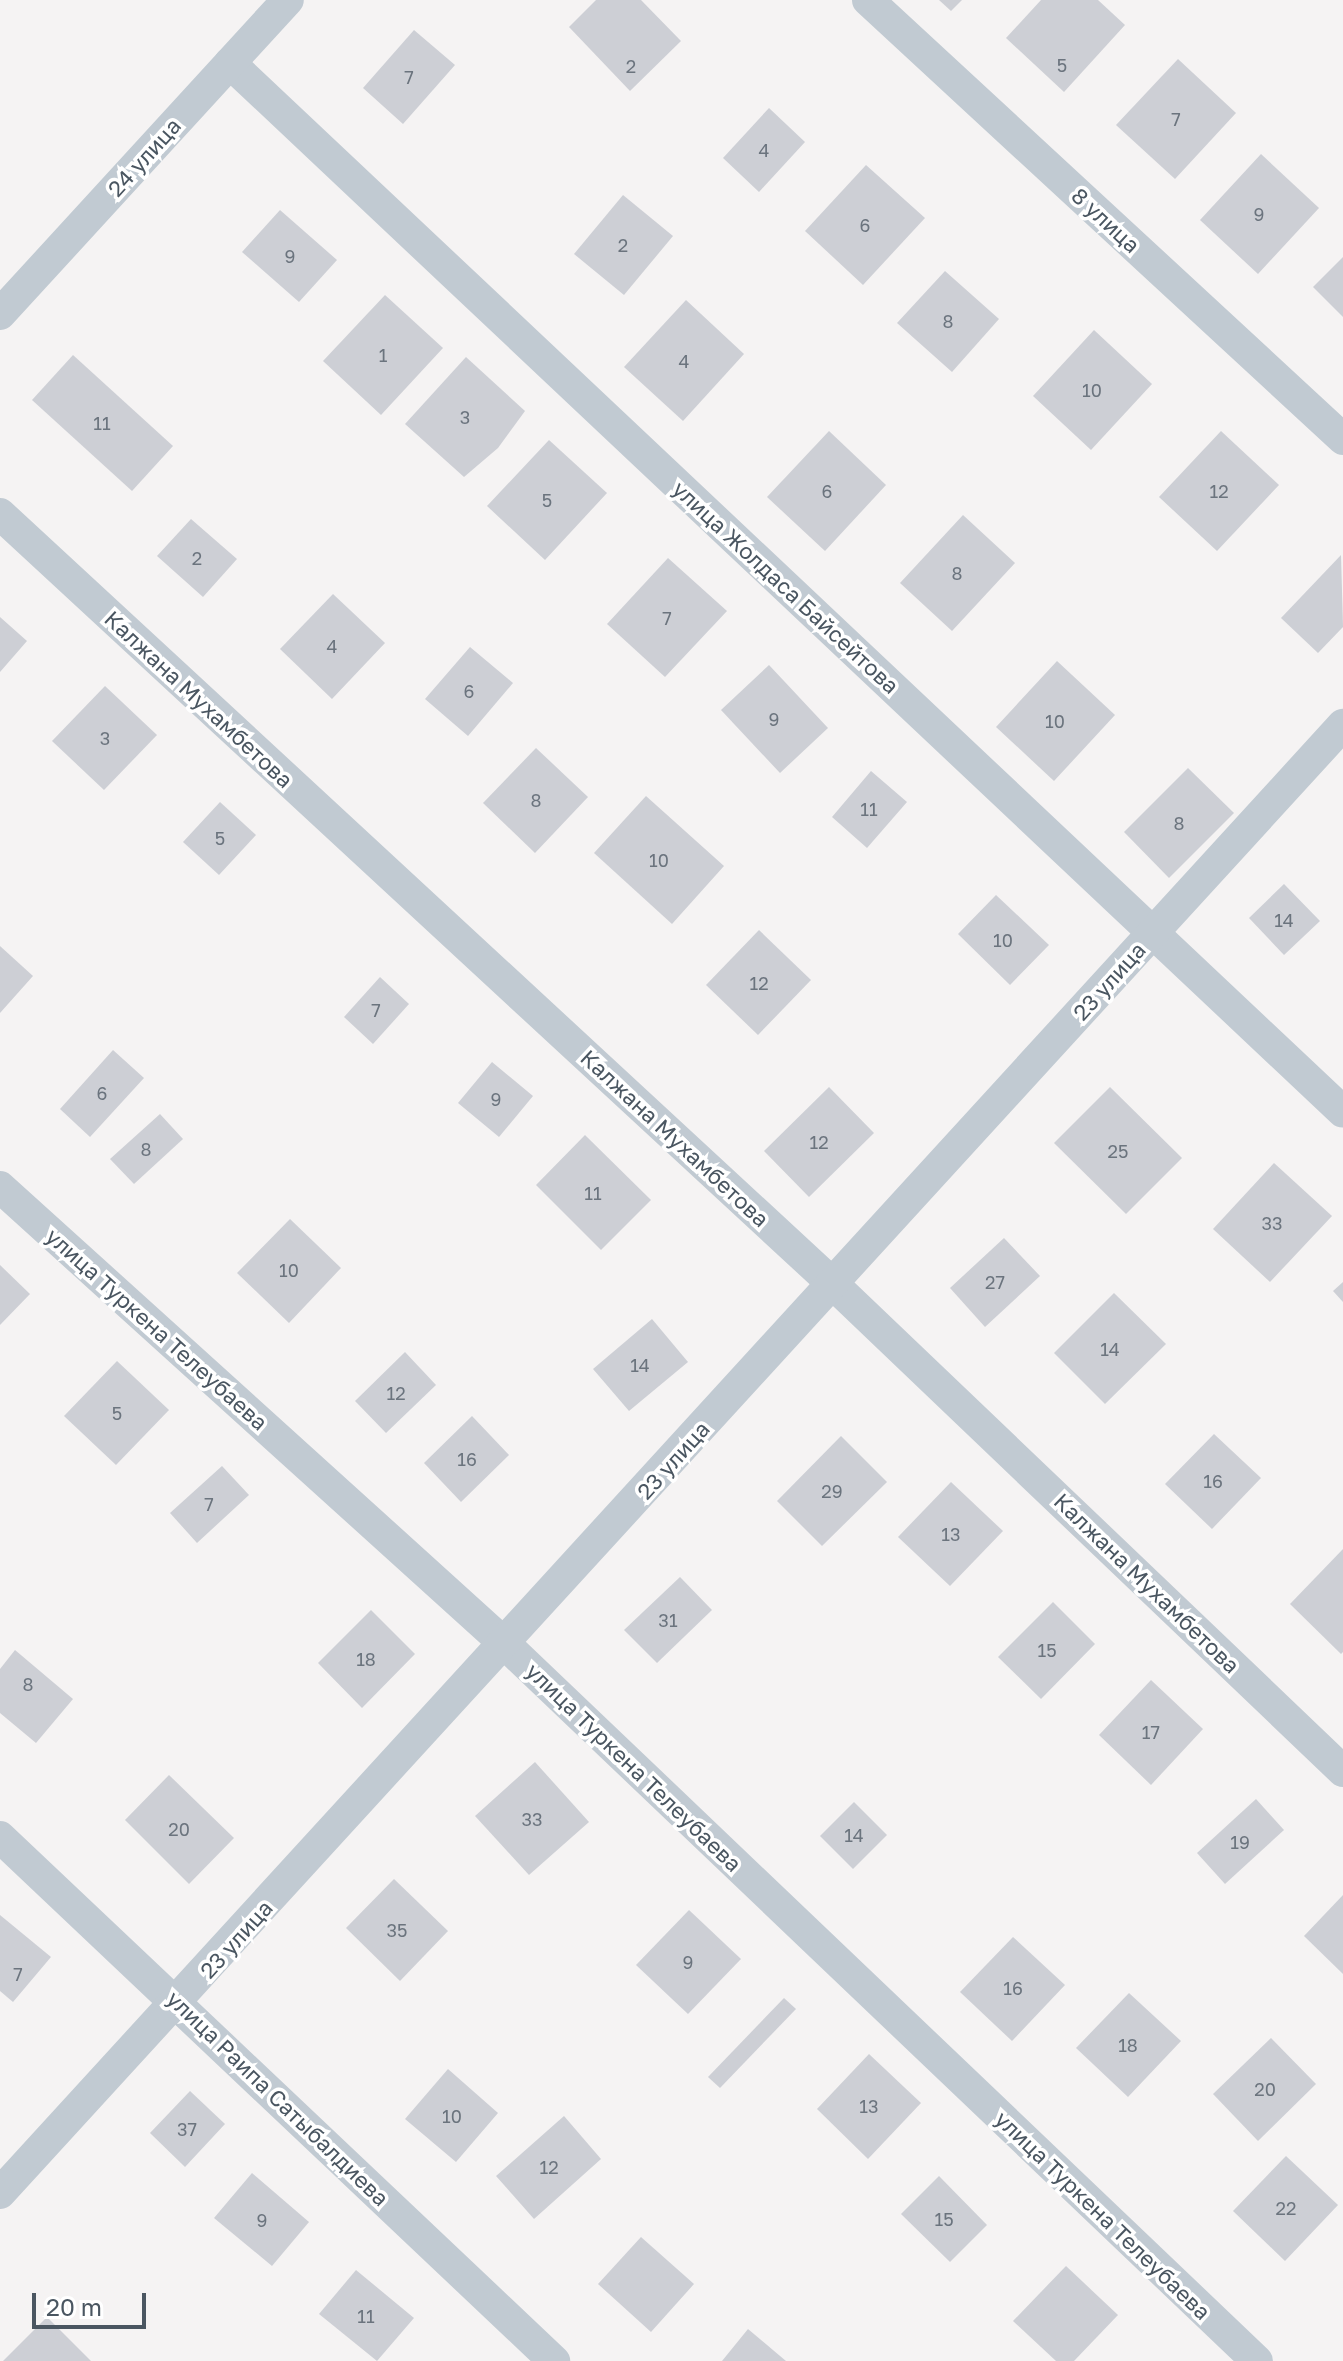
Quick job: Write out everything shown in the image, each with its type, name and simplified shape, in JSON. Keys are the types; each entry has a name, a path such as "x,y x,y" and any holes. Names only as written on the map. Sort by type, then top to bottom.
{"street":[{"name":"24 улица","path":"0,314 288,0"},
{"name":"8 улица","path":"868,0 1343,439"},
{"name":"улица Жолдаса Байсейтова","path":"230,63 1343,1112"},
{"name":"Калжана Мухамбетова","path":"0,514 833,1284 1343,1771"},
{"name":"23 улица","path":"0,2193 178,2002 1343,725"},
{"name":"улица Туркена Телеубаева","path":"0,1187 505,1644 1257,2361"},
{"name":"улица Раипа Сатыбалдиева","path":"0,1837 178,2002 554,2361"}],"building":[{"path":"596,0 641,0 681,41 630,91 569,27"},
{"path":"939,0 962,0 951,11"},
{"path":"1041,0 1098,0 1125,25 1064,92 1006,38"},
{"path":"414,30 455,65 403,124 363,88"},
{"path":"1178,59 1236,113 1175,179 1116,125"},
{"path":"769,108 805,142 759,192 723,158"},
{"path":"1261,154 1319,208 1258,274 1200,220"},
{"path":"866,165 925,218 863,285 805,231"},
{"path":"623,195 673,236 624,295 574,254"},
{"path":"280,210 337,260 299,302 242,252"},
{"path":"1343,257 1343,317 1313,287"},
{"path":"945,271 999,319 952,372 897,323"},
{"path":"385,295 443,348 381,415 323,361"},
{"path":"686,300 744,354 683,421 624,367"},
{"path":"1094,330 1152,384 1091,450 1033,396"},
{"path":"73,355 173,446 132,491 32,400"},
{"path":"466,357 525,411 498,448 464,477 405,424"},
{"path":"829,431 886,485 825,551 767,497"},
{"path":"1221,431 1279,485 1217,551 1159,497"},
{"path":"549,440 607,493 545,560 487,506"},
{"path":"963,515 1015,563 952,631 900,583"},
{"path":"191,519 237,559 203,597 157,556"},
{"path":"1341,555 1343,627 1318,653 1281,618"},
{"path":"668,558 727,611 665,677 607,624"},
{"path":"333,594 385,643 332,699 280,649"},
{"path":"0,617 27,641 0,672"},
{"path":"470,647 513,683 468,736 425,699"},
{"path":"1057,661 1115,715 1054,781 996,727"},
{"path":"769,665 828,728 780,773 721,710"},
{"path":"105,686 157,735 104,790 52,741"},
{"path":"536,748 588,797 535,853 483,803"},
{"path":"1188,768 1234,813 1169,878 1124,832"},
{"path":"871,771 907,802 867,848 832,817"},
{"path":"646,796 724,866 672,924 594,853"},
{"path":"220,802 256,835 219,875 183,842"},
{"path":"1284,884 1320,921 1284,955 1249,918"},
{"path":"996,895 1049,945 1010,985 958,934"},
{"path":"759,930 811,980 758,1035 706,985"},
{"path":"0,946 33,976 0,1013"},
{"path":"380,977 409,1004 373,1044 344,1017"},
{"path":"113,1050 144,1078 90,1137 60,1109"},
{"path":"492,1062 533,1096 499,1137 458,1103"},
{"path":"829,1087 874,1133 809,1197 764,1151"},
{"path":"1110,1087 1182,1158 1126,1214 1054,1143"},
{"path":"160,1114 183,1139 134,1184 110,1159"},
{"path":"585,1135 651,1200 601,1250 536,1185"},
{"path":"1274,1163 1332,1216 1270,1282 1213,1229"},
{"path":"290,1219 341,1268 289,1323 237,1273"},
{"path":"1004,1238 1040,1276 985,1327 950,1288"},
{"path":"0,1265 30,1294 0,1325"},
{"path":"1343,1282 1343,1302 1333,1291"},
{"path":"1114,1293 1166,1344 1105,1404 1054,1353"},
{"path":"652,1319 688,1362 629,1411 593,1369"},
{"path":"405,1352 436,1385 386,1433 355,1401"},
{"path":"117,1361 169,1410 116,1465 64,1416"},
{"path":"472,1416 509,1455 461,1502 424,1463"},
{"path":"1214,1434 1261,1478 1212,1529 1165,1484"},
{"path":"841,1436 887,1482 822,1546 777,1501"},
{"path":"222,1466 249,1495 197,1543 170,1513"},
{"path":"951,1482 1003,1531 950,1586 898,1537"},
{"path":"1343,1549 1343,1652 1341,1654 1290,1604"},
{"path":"680,1577 712,1610 657,1663 624,1630"},
{"path":"1053,1602 1095,1644 1041,1699 998,1657"},
{"path":"371,1610 415,1654 362,1708 318,1663"},
{"path":"15,1650 73,1699 36,1743 0,1713 0,1669"},
{"path":"1151,1680 1203,1729 1151,1785 1099,1735"},
{"path":"535,1762 589,1822 529,1875 475,1816"},
{"path":"169,1775 234,1838 189,1884 125,1820"},
{"path":"1256,1799 1284,1830 1225,1884 1197,1853"},
{"path":"854,1802 887,1835 853,1869 820,1836"},
{"path":"394,1879 448,1931 400,1981 346,1928"},
{"path":"1343,1895 1343,1974 1304,1936"},
{"path":"689,1910 741,1959 688,2014 636,1965"},
{"path":"0,1915 51,1957 13,2002 0,1991"},
{"path":"1013,1937 1065,1985 1012,2041 960,1992"},
{"path":"1129,1993 1181,2041 1128,2097 1076,2048"},
{"path":"784,1998 796,2009 720,2088 708,2077"},
{"path":"1271,2038 1316,2084 1258,2141 1213,2094"},
{"path":"869,2054 921,2103 868,2159 817,2109"},
{"path":"448,2069 498,2113 456,2162 405,2119"},
{"path":"190,2091 225,2124 185,2167 150,2133"},
{"path":"564,2116 601,2159 534,2219 496,2176"},
{"path":"1286,2156 1338,2205 1285,2261 1233,2211"},
{"path":"252,2173 309,2222 272,2266 214,2218"},
{"path":"939,2176 987,2225 950,2262 901,2214"},
{"path":"641,2237 694,2284 651,2332 598,2284"},
{"path":"1066,2266 1118,2315 1074,2361 1056,2361 1013,2321"},
{"path":"356,2270 414,2318 377,2361 319,2314"},
{"path":"47,2317 91,2361 3,2361"},
{"path":"748,2329 786,2361 722,2361"}]}
